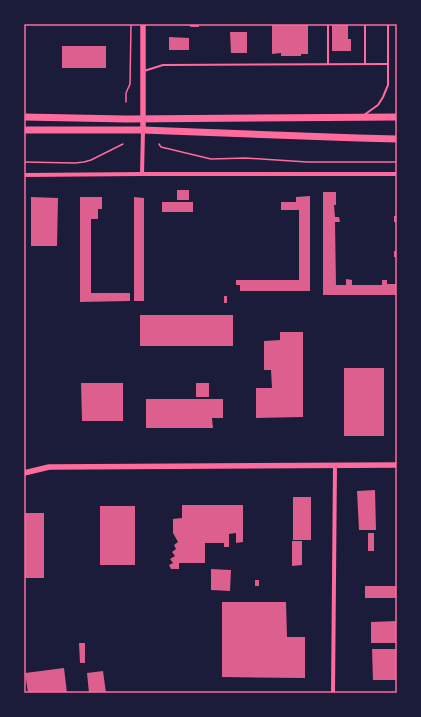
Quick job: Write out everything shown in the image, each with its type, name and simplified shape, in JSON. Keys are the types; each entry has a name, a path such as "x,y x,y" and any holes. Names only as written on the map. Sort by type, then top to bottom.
{"main road":[{"path":"24,117 397,117"},
{"path":"24,130 143,130 358,138 397,137"}],"street":[{"path":"142,174 143,24"},
{"path":"24,175 397,174"},
{"path":"333,693 335,465"},
{"path":"24,473 49,467 397,465"}],"lane":[{"path":"328,24 328,64"},
{"path":"365,24 365,64"},
{"path":"359,118 378,105 388,85 388,24"},
{"path":"143,71 163,65 388,64"}],"path":[{"path":"126,102 126,92 130,84 131,24"},
{"path":"24,162 84,162 122,144"},
{"path":"159,144 161,147 211,159 246,158 307,162 397,162"}],"building":[{"path":"187,24 199,24 199,27 191,27"},
{"path":"272,24 308,24 308,54 301,54 301,56 281,56 281,53 272,54"},
{"path":"332,24 348,24 348,39 351,39 351,51 332,51"},
{"path":"230,32 247,32 247,53 231,53"},
{"path":"169,37 189,38 189,50 169,50"},
{"path":"62,46 106,46 106,68 62,68"},
{"path":"177,190 189,190 189,200 177,200"},
{"path":"323,192 336,192 336,205 334,205 335,217 339,217 340,222 335,222 336,285 346,285 346,279 352,280 352,285 382,285 382,280 387,280 387,284 397,284 397,295 323,295"},
{"path":"310,196 310,291 240,291 240,285 236,285 236,280 299,280 299,210 281,210 281,202 296,202 296,197"},
{"path":"31,197 58,198 57,246 31,246"},
{"path":"80,197 102,197 102,209 98,209 98,219 91,219 91,293 130,293 130,301 80,302"},
{"path":"134,197 144,198 144,301 134,301"},
{"path":"162,202 193,202 193,212 162,212"},
{"path":"394,216 397,216 397,222 394,222"},
{"path":"394,251 397,251 397,257 394,257"},
{"path":"224,296 227,296 227,303 224,303"},
{"path":"140,315 233,315 233,346 140,346"},
{"path":"280,332 303,332 303,417 256,418 256,388 272,388 271,370 264,370 264,341 280,340"},
{"path":"344,368 384,368 384,436 344,436"},
{"path":"81,383 123,383 123,421 82,421"},
{"path":"196,383 209,383 209,397 196,397"},
{"path":"146,399 223,399 223,418 212,418 213,428 146,428"},
{"path":"375,490 376,530 359,530 357,491"},
{"path":"293,497 311,497 311,540 293,540"},
{"path":"182,505 243,505 243,542 236,543 236,533 229,534 229,547 224,547 224,543 205,543 205,563 179,563 179,569 171,569 169,565 173,563 170,559 175,556 172,552 176,549 174,545 178,542 173,533 173,519 182,518"},
{"path":"100,506 135,506 135,565 100,565"},
{"path":"24,513 44,513 44,578 24,578"},
{"path":"368,533 374,533 374,551 368,551"},
{"path":"292,541 302,541 302,565 292,566"},
{"path":"211,569 231,570 230,591 211,590"},
{"path":"255,580 259,580 259,586 255,586"},
{"path":"365,586 397,586 397,598 365,598"},
{"path":"222,602 286,602 287,637 305,637 305,678 222,677"},
{"path":"397,621 397,643 371,643 371,622"},
{"path":"79,643 85,643 85,663 80,663"},
{"path":"372,649 397,649 397,680 373,680"},
{"path":"64,668 67,693 28,693 25,673"},
{"path":"103,671 106,693 89,693 87,673"}]}
